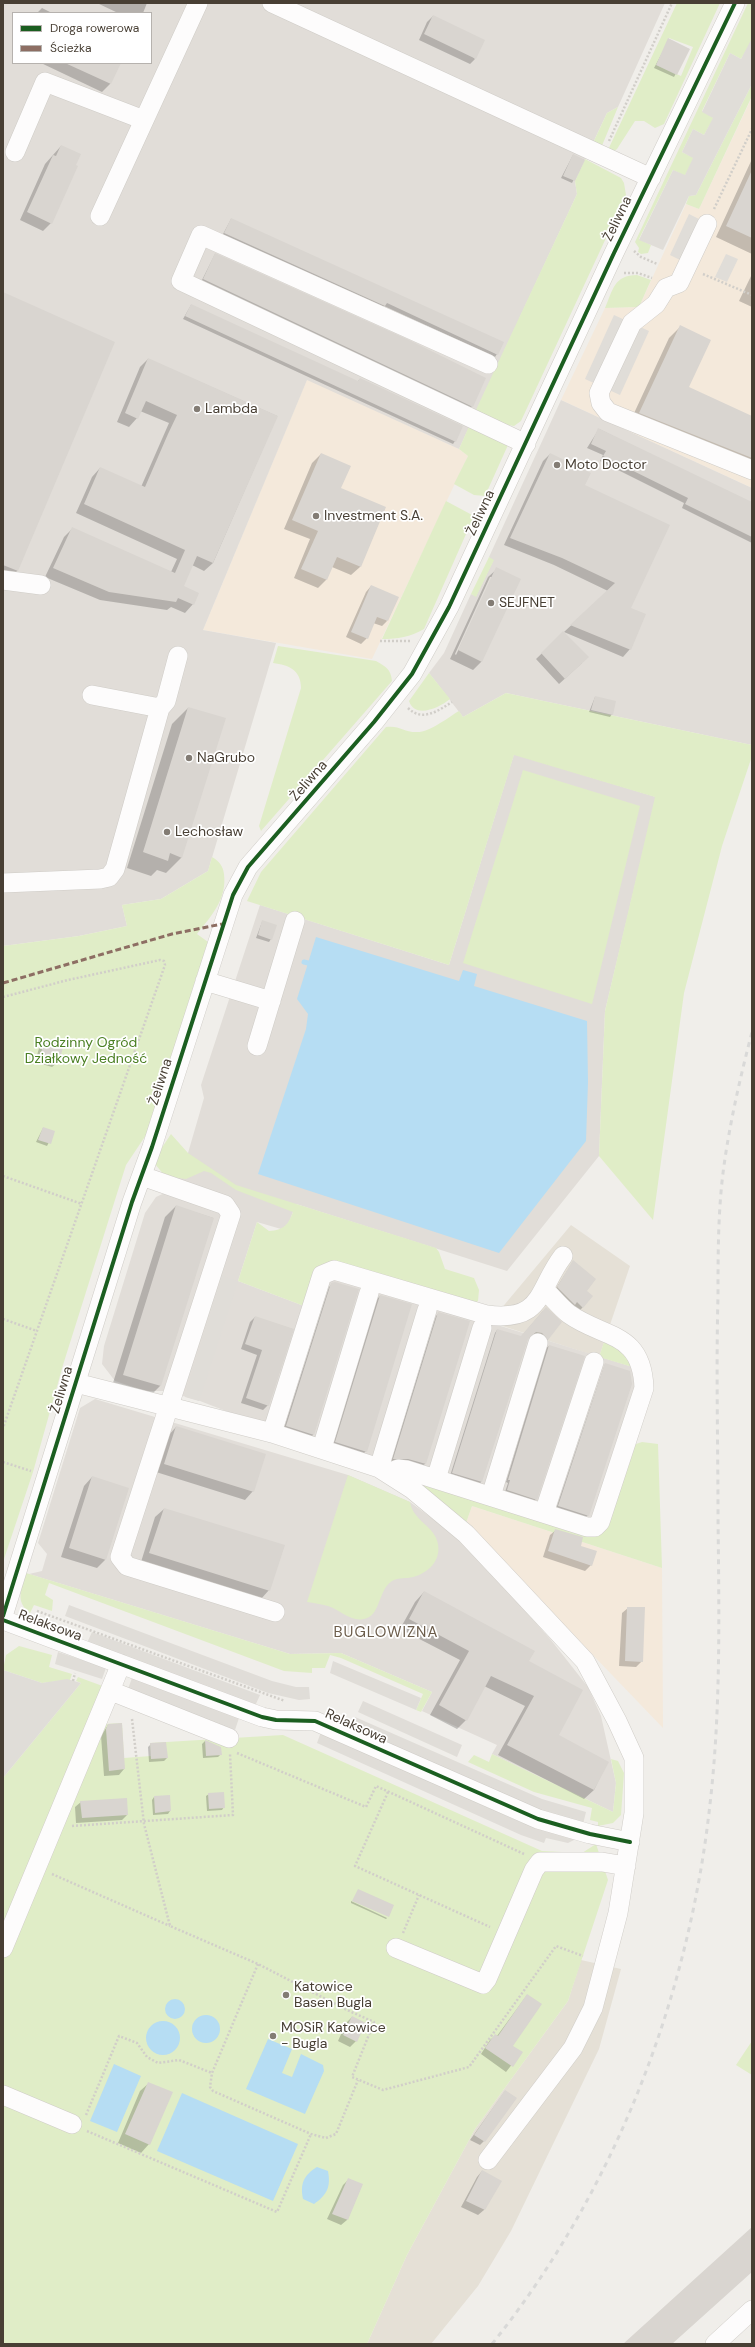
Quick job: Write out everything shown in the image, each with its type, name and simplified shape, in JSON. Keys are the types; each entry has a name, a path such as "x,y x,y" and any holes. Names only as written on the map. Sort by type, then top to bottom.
{"street":[{"path":"100,216 198,3"},
{"path":"272,3 651,178"},
{"name":"Żeliwna","path":"3,1616 46,1476 205,981 227,908 248,867 374,722 412,674 449,607 735,3"},
{"path":"15,152 45,82 144,120"},
{"path":"707,224 679,282 666,288 656,304 632,323 599,394 601,403 608,412 752,470"},
{"path":"488,364 201,235 181,281 526,444"},
{"path":"3,580 41,585"},
{"path":"3,883 100,879 109,877 117,862 160,708 166,701 178,656"},
{"path":"92,695 160,708"},
{"path":"257,1046 295,921"},
{"path":"205,981 271,1001"},
{"path":"142,1176 225,1205 231,1214 120,1557 127,1566 274,1612"},
{"path":"272,1433 322,1275 326,1272 341,1272 498,1317 523,1312 538,1302 554,1269 563,1256"},
{"path":"384,1471 398,1469 436,1479 587,1526 595,1526 600,1522 644,1388 641,1365 633,1351 621,1340 569,1314 545,1290"},
{"path":"322,1448 369,1293"},
{"path":"384,1471 427,1310"},
{"path":"436,1479 482,1328"},
{"path":"491,1496 538,1343"},
{"path":"544,1513 594,1362"},
{"path":"76,1383 272,1433 322,1448 384,1471 412,1489 466,1534 585,1661 618,1721 634,1758 634,1813 618,1913 593,2008 572,2048 488,2160"},
{"name":"Relaksowa","path":"3,1620 262,1717 276,1720 315,1721 538,1819 590,1834 630,1842"},
{"path":"3,1948 121,1664"},
{"path":"111,1690 228,1738"},
{"path":"396,1948 483,1984 487,1979 534,1870 540,1862 602,1862 626,1866"},
{"path":"3,2095 76,2126"},
{"path":"716,2344 752,2310"}],"path":[{"path":"602,155 672,3"},
{"path":"707,224 752,130"},
{"path":"632,248 637,255 657,264"},
{"path":"701,273 752,295"},
{"path":"3,997 68,980 160,960 164,961 165,965 3,1428"},
{"path":"3,1176 82,1204"},
{"path":"3,1319 38,1331"},
{"path":"3,1462 46,1476"},
{"path":"37,1611 287,1702"},
{"path":"73,1681 75,1673"},
{"path":"130,1698 144,1821 170,1926"},
{"path":"53,1827 233,1815 229,1750 366,1807 376,1786 540,1862"},
{"path":"389,1792 355,1866 506,1934"},
{"path":"36,1868 258,1964 347,2010 374,2022 352,2077 383,2090 469,2067 556,1946 583,1956"},
{"path":"396,1948 419,1895"},
{"path":"258,1964 212,2073 210,2087 213,2091 311,2134 326,2138 336,2134 358,2080"},
{"path":"212,2073 179,2060 158,2063 147,2057 137,2043 119,2036 76,2126 277,2212 311,2134"}],"shaded area":[{"path":"3,3 665,3 618,107 607,113 575,181 577,194 459,449 307,380 203,630 276,643 208,871 161,899 122,905 127,926 79,936 3,946"},
{"path":"751,40 752,84 696,195 689,196 663,250 639,240 673,170 685,175 693,158 682,152 693,129 704,135 713,118 702,112 730,53 741,59"},
{"path":"752,97 752,488 561,400 605,308 639,307 686,204 699,209"},
{"path":"689,214 701,220 682,261 670,255"},
{"path":"726,254 738,259 727,282 715,277"},
{"path":"614,315 649,331 620,395 585,379"},
{"path":"307,379 459,449 468,456 372,659 203,630"},
{"path":"561,400 752,488 752,745 506,693 463,717 429,673 444,653 471,594 476,596 493,561 489,557"},
{"path":"514,754 656,797 605,1011 599,1156 507,1271 296,1204 288,1225 281,1229 257,1222 238,1281 304,1306 317,1269 636,1368 639,1372 595,1534 267,1427 200,1401 166,1391 145,1391 115,1381 102,1364 104,1346 145,1213 156,1197 171,1190 188,1153 204,1098 201,1085 260,905 449,965"},
{"path":"571,1225 630,1266 599,1357 490,1322"},
{"path":"222,1275 238,1281 199,1401 185,1397"},
{"path":"95,1399 348,1475 410,1502 464,1542 551,1640 588,1687 601,1716 616,1783 613,1812 492,1754 497,1745 422,1711 432,1692 341,1653 290,1654 29,1574 42,1571 47,1554 38,1543 80,1408"},
{"path":"472,1506 662,1568 663,1728 466,1523"},
{"path":"69,1605 272,1681 296,1687 309,1687 310,1699 299,1700 268,1693 65,1616"},
{"path":"92,1632 260,1695 255,1706 87,1643"},
{"path":"58,1652 106,1668 102,1679 55,1664"},
{"path":"333,1661 421,1698 416,1710 330,1673"},
{"path":"3,1670 42,1683 67,1679 81,1683 3,1778"},
{"path":"132,1678 239,1718 235,1730 128,1689"},
{"path":"363,1701 462,1745 457,1757 358,1712"},
{"path":"355,1717 542,1799 586,1812 583,1824 558,1818 351,1728"},
{"path":"321,1732 520,1822 576,1839 568,1843 546,1838 544,1843 521,1835 317,1743"},
{"path":"581,1960 621,1969 599,2049 511,2231 478,2286 431,2344 367,2344 407,2255 475,2129 568,2001"}],"green space":[{"path":"677,3 720,3 664,124 655,128 644,121 635,121 617,149 613,152 607,152","holes":["669,38 693,47 681,76 657,65"]},
{"path":"748,3 752,3 752,41 741,59 730,53 702,111 714,118 704,135 693,129 682,152 694,158 685,176 673,170 639,239 651,245 648,253 641,254 638,252 639,248 635,242"},
{"path":"752,84 752,96 699,209 686,204 689,196 696,195"},
{"path":"618,107 601,148 592,145 607,113"},
{"path":"585,159 621,178 624,183 626,195 521,421 514,426 495,423 474,414 577,194 575,181"},
{"path":"637,275 651,280 639,307 605,308 615,285 623,278"},
{"path":"470,424 508,445 485,496 474,495 454,484 468,456 459,449"},
{"path":"446,501 474,516 424,629 404,637 382,639"},
{"path":"489,557 494,560 476,597 471,594"},
{"path":"278,646 376,661 387,669 392,681 261,831 259,826 301,688 299,677 293,670 284,665 273,663"},
{"path":"429,673 450,699 440,706 428,710 416,710 409,701"},
{"path":"506,693 752,745 752,756 722,846 684,993 653,1220 599,1156 605,1011 655,797 514,755 449,965 247,901 261,872 386,727 394,727 412,732 421,732 432,728 459,711 463,717"},
{"path":"523,770 640,806 592,1004 463,963"},
{"name":"Rodzinny Ogród Działkowy Jedność","path":"212,857 219,862 223,869 224,883 221,899 213,913 197,934 208,942 146,1135 126,1165 63,1365 33,1472 3,1562 3,946 79,936 127,926 122,905 161,899 208,871"},
{"path":"171,1134 188,1153 236,1185 436,1248 445,1269 474,1278 479,1290 478,1301 474,1304 338,1268 304,1306 238,1281 257,1222 269,1231 282,1228 285,1226 293,1212 236,1190 211,1173 204,1171 186,1179 164,1175 155,1164 161,1149"},
{"path":"606,1336 617,1341 636,1368 599,1357"},
{"path":"642,1442 658,1444 662,1568 472,1506 466,1523 405,1474 595,1534 633,1443 636,1444"},
{"path":"348,1475 410,1502 415,1514 433,1533 438,1544 435,1561 424,1573 413,1577 392,1581 384,1590 375,1612 371,1616 362,1619 351,1618 328,1606 307,1602"},
{"path":"26,1573 290,1654 341,1653 432,1692 421,1712 416,1710 423,1694 341,1658 330,1655 325,1668 312,1668 312,1673 284,1671 49,1583 45,1595 53,1600 52,1611 34,1605 30,1613 22,1604 20,1595"},
{"path":"19,1646 52,1655 49,1667 72,1674 70,1680 42,1683 3,1670 6,1655"},
{"name":"MOSiR Katowice - Bugla","path":"78,1677 108,1688 105,1724 122,1723 124,1758 151,1756 150,1743 283,1735 542,1851 582,1853 596,1844 608,1880 568,2001 475,2129 407,2255 367,2344 3,2344 3,1778 81,1683 76,1681"},
{"path":"492,1754 613,1812 616,1783 611,1759 618,1761 624,1773 621,1815 613,1823 598,1826 598,1822 590,1820 592,1808 534,1792 468,1762 474,1755 489,1762"},
{"path":"752,2041 752,2075 736,2065"}],"water":[{"path":"316,937 459,981 463,970 477,974 474,986 587,1021 588,1082 586,1141 499,1253 258,1174 306,1029 308,1014 297,999"},
{"path":"175,1999 182,2002 185,2009 182,2016 175,2019 168,2016 165,2009 168,2002"},
{"path":"206,2015 216,2019 220,2029 216,2039 206,2043 196,2039 192,2029 196,2019"},
{"path":"163,2021 175,2026 180,2038 175,2050 163,2055 151,2050 146,2038 151,2026"},
{"path":"268,2039 292,2049 282,2073 292,2077 301,2054 323,2065 324,2071 305,2114 246,2089"},
{"path":"114,2064 141,2076 117,2132 90,2121"},
{"path":"182,2093 298,2144 273,2201 157,2151"},
{"path":"317,2167 328,2171 329,2182 325,2194 314,2204 303,2199 302,2188 306,2176"}],"building":[{"path":"433,15 485,40 476,59 424,34"},
{"path":"668,38 690,49 677,75 656,65"},
{"path":"67,64 121,64 111,84"},
{"path":"61,145 81,154 76,165 78,166 52,224 27,212 53,155 56,156"},
{"path":"573,154 585,160 575,181 563,176"},
{"path":"752,170 752,238 726,226"},
{"path":"231,218 504,342 498,355 387,303 385,306 224,233"},
{"path":"215,253 409,340 486,378 473,407 203,279"},
{"path":"3,292 115,342 18,571 3,565"},
{"path":"191,304 358,381 360,378 463,426 456,442 185,316"},
{"path":"680,325 711,340 689,387 752,416 752,458 639,413"},
{"path":"148,358 278,416 213,563 197,556 184,586 199,593 194,605 178,598 176,602 109,592 53,568 72,527 175,573 185,550 84,504 100,467 145,487 177,415 146,401 138,419 125,413"},
{"path":"598,428 752,502 752,537 685,504 688,498 603,456 606,451 591,444"},
{"name":"Investment S.A.","path":"321,453 351,466 341,488 386,507 361,567 337,557 327,580 301,569 318,531 292,520"},
{"path":"550,453 591,473 585,485 670,525 631,608 646,614 631,650 570,625 615,583 562,558 510,538"},
{"path":"496,567 521,579 482,662 458,650"},
{"path":"371,585 399,597 388,621 377,617 368,639 351,632"},
{"path":"563,631 589,657 565,679 541,653"},
{"path":"595,696 616,701 613,715 591,710"},
{"path":"188,707 226,718 182,858 170,853 168,861 143,852"},
{"path":"262,920 277,925 272,940 258,935"},
{"path":"45,1038 64,1044 59,1062 40,1057"},
{"path":"43,1127 55,1131 51,1144 38,1140"},
{"path":"176,1205 214,1218 161,1386 123,1375"},
{"path":"573,1260 596,1279 587,1291 593,1296 583,1308 577,1302 575,1305 557,1287"},
{"path":"335,1282 359,1289 314,1435 286,1426 331,1283"},
{"path":"380,1295 412,1304 367,1452 335,1442"},
{"path":"546,1307 562,1322 548,1340 542,1333 536,1332 528,1339 482,1482 452,1473 497,1329 521,1336"},
{"path":"438,1312 470,1321 464,1341 426,1464 408,1459 393,1459"},
{"path":"255,1316 294,1329 269,1406 246,1398 262,1350 245,1344"},
{"path":"549,1345 585,1356 537,1500 507,1490 510,1480 508,1480"},
{"path":"605,1363 630,1371 632,1384 589,1516 558,1506"},
{"path":"176,1426 266,1454 254,1492 164,1464"},
{"path":"92,1476 129,1488 106,1560 69,1548"},
{"path":"164,1508 285,1545 270,1591 149,1553"},
{"path":"555,1529 583,1537 581,1546 597,1551 592,1566 548,1551"},
{"path":"424,1591 535,1651 529,1661 583,1690 559,1735 609,1762 594,1790 507,1745 534,1696 491,1676 467,1721 439,1705 469,1651 409,1619"},
{"path":"627,1607 645,1607 643,1662 625,1661"},
{"path":"122,1723 125,1769 109,1771 106,1729 108,1724"},
{"path":"205,1740 221,1747 222,1755 206,1756"},
{"path":"166,1742 168,1758 151,1759 150,1743"},
{"path":"224,1792 225,1808 209,1809 208,1793"},
{"path":"170,1795 171,1811 155,1813 154,1796"},
{"path":"127,1798 128,1815 82,1818 80,1801"},
{"path":"358,1889 394,1905 389,1917 352,1901"},
{"path":"527,1994 542,2004 513,2046 523,2052 513,2067 485,2048 495,2034 498,2036"},
{"path":"352,2016 366,2023 357,2042 343,2035"},
{"path":"148,2082 173,2092 150,2145 125,2134"},
{"path":"505,2090 517,2098 485,2142 474,2135"},
{"path":"482,2170 502,2181 485,2210 466,2201"},
{"path":"348,2178 363,2184 348,2220 332,2214"},
{"path":"752,2227 752,2272 672,2344 623,2344"}],"waterway":[{"path":"304,962 308,963"}],"railway":[{"path":"492,2344 536,2285 575,2223 609,2157 639,2090 664,2020 684,1949 700,1877 714,1768 718,1696 719,1624 717,1351 720,1204 725,1155 739,1084 752,1032"}],"marked path":[{"path":"3,983 172,934 222,924"}],"cycle path":[{"path":"3,1616 132,1202 152,1147 233,895 248,867 374,722 412,674 449,607 614,253 735,3"},
{"path":"3,1620 262,1717 276,1720 315,1721 538,1819 590,1834 630,1842"}],"place":[{"name":"Lambda","path":"197,409"},
{"name":"Moto Doctor","path":"557,465"},
{"name":"Investment S.A.","path":"316,516"},
{"name":"SEJFNET","path":"491,603"},
{"name":"NaGrubo","path":"189,758"},
{"name":"Lechosław","path":"167,832"},
{"name":"Katowice Basen Bugla","path":"286,1995"},
{"name":"MOSiR Katowice - Bugla","path":"273,2036"}],"district":[{"name":"BUGLOWIZNA","path":"386,1633"}]}
